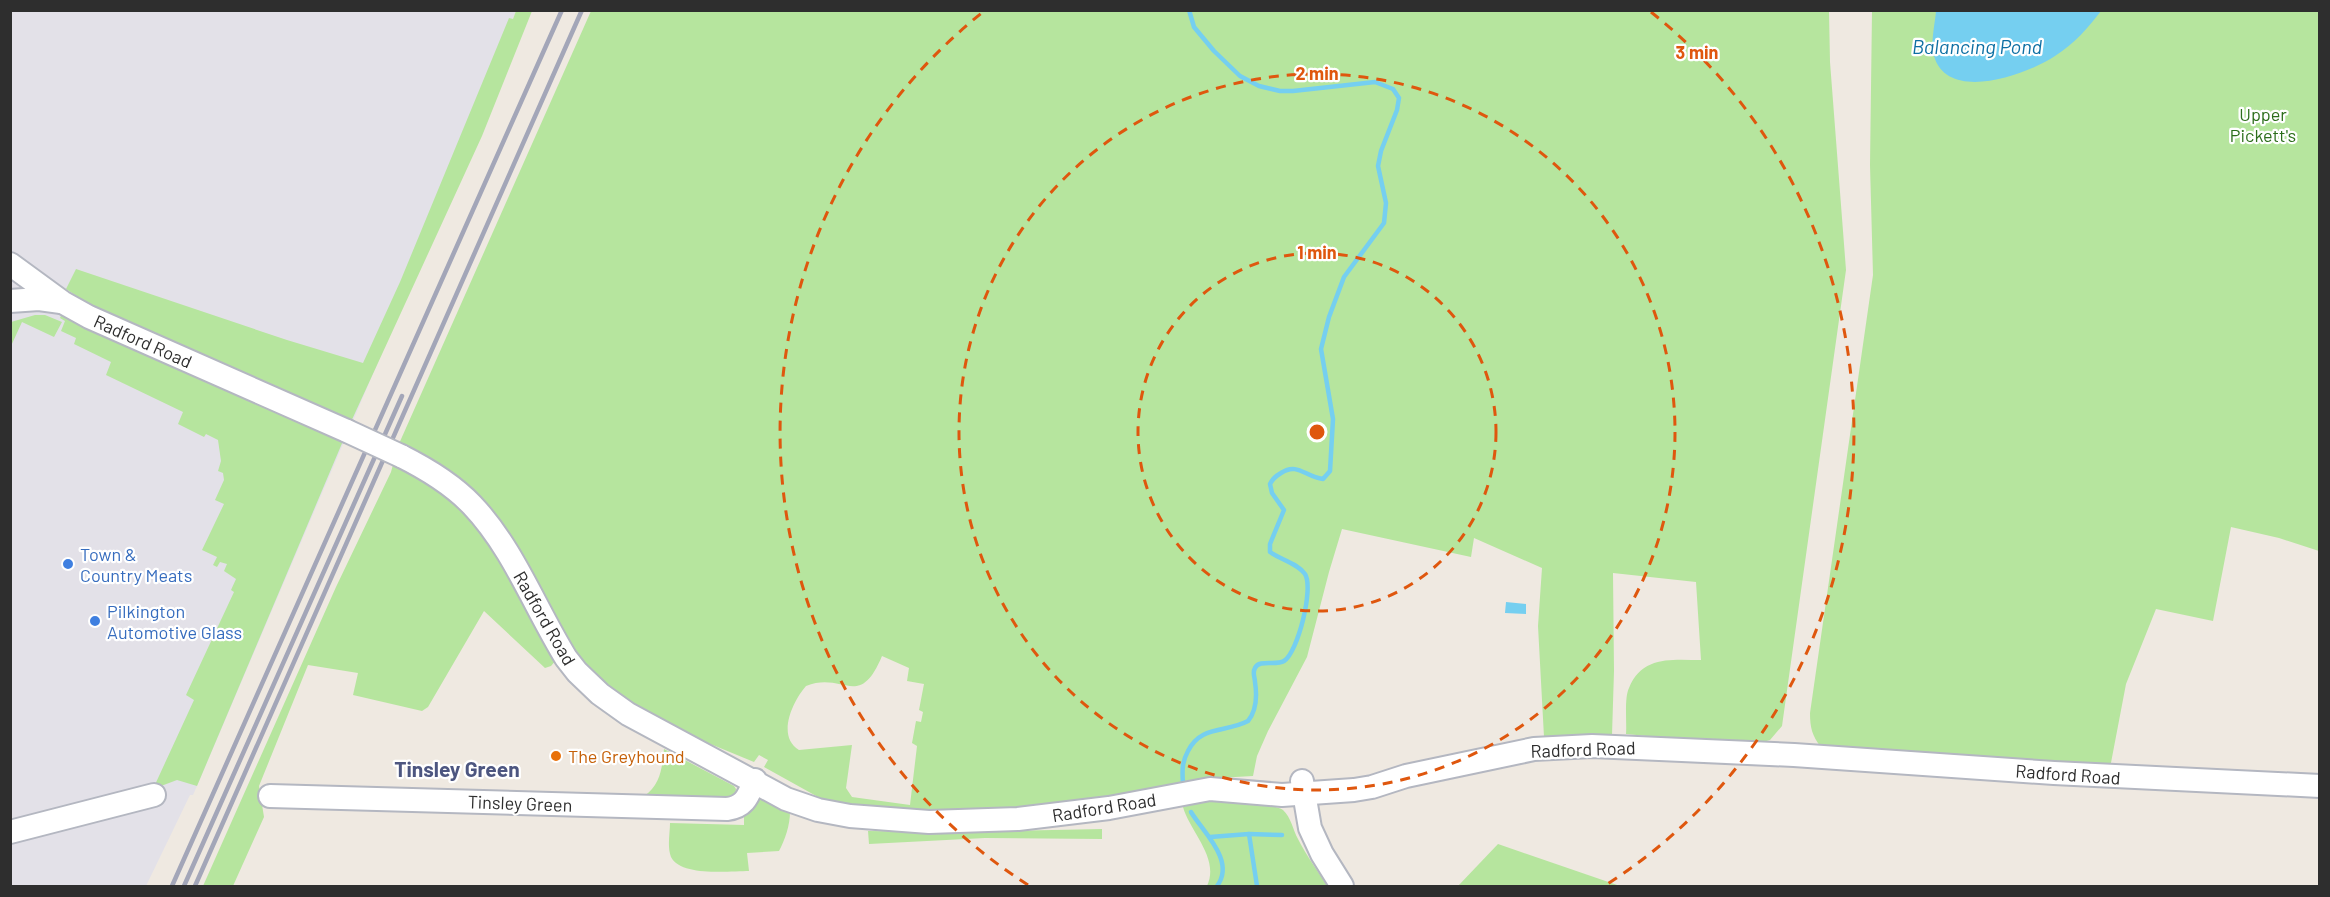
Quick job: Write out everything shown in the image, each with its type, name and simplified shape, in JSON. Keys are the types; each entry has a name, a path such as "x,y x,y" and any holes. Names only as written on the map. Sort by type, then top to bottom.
{"street":[{"name":"Radford Road","path":"10,264 62,302 95,320 347,431 424,468 452,487 483,518 503,547 566,658 600,694 635,718 755,780 786,799 818,810 850,816 929,822 1050,816 1218,789 1275,795 1311,787 1372,787 1414,774 1534,749 1619,746 1794,755 2054,773 2319,786"},
{"name":"Radford Road","path":"10,301 62,302"},
{"name":"Tinsley Green","path":"270,795 727,809 739,807 744,802 755,780"},
{"path":"1311,787 1310,828 1324,859 1340,883"},
{"path":"10,832 154,795"}],"shaded area":[{"path":"10,11 516,11 387,341 197,786 193,795 190,795 146,886 11,886"}],"green space":[{"path":"516,11 532,11 482,136 350,424 104,314 66,289 76,269 363,363 400,282 509,18 513,19"},
{"path":"591,11 1829,11 1830,62 1846,270 1782,726 1770,740 1709,742 1626,734 1627,692 1635,677 1642,670 1650,665 1669,660 1701,660 1696,582 1613,573 1612,735 1544,737 1538,626 1542,568 1474,538 1471,557 1342,529 1307,657 1268,731 1257,756 1253,776 1218,778 1091,807 904,812 827,802 764,767 768,760 759,755 754,762 674,729 620,702 563,652 551,666 545,668 484,611 428,707 422,711 353,695 358,673 308,665 259,786 264,817 233,886 203,886 336,587 391,472 398,446","holes":["882,656 909,668 907,681 924,684 919,710 923,712 921,722 916,721 912,743 917,746 910,805 852,797 846,788 852,745 799,750 792,744 789,736 789,718 792,709 806,686 819,683 858,686 866,682"]},
{"name":"Upper Pickett's","path":"1872,11 2319,11 2319,551 2279,538 2231,527 2213,621 2156,609 2126,684 2110,768 1821,747 1812,731 1810,713 1873,275 1870,165"},
{"path":"62,313 343,441 197,786 177,780 153,789 194,700 186,695 234,592 231,590 236,579 224,571 227,564 220,562 217,567 213,565 217,557 202,550 224,504 215,500 224,480 223,473 218,471 221,461 218,440 206,434 204,437 178,424 183,412 106,375 111,362 74,344 76,338 61,331 65,321 60,318"},
{"path":"35,315 45,315 62,322 54,337 22,322 11,346 11,322"},
{"path":"664,749 734,786 735,795 731,797 644,796 650,792 657,781"},
{"path":"756,795 790,812 787,832 779,851 747,853 749,871 695,870 685,868 671,857 670,823 744,825 744,814"},
{"path":"1205,801 1258,804 1283,810 1301,845 1327,886 1207,886 1210,865 1207,855 1183,807"},
{"path":"1102,829 1102,839 985,838 869,844 868,831 950,832"},
{"path":"1498,844 1620,886 1458,886"}],"water":[{"name":"Balancing Pond","path":"1936,10 2101,11 2074,41 2043,63 2009,77 1971,82 1955,79 1942,71 1934,56"},
{"path":"1506,602 1526,604 1526,614 1505,613"}],"waterway":[{"path":"1183,783 1184,763 1193,743 1207,733 1248,721 1256,702 1255,668 1264,663 1284,661 1299,633 1306,605 1307,581 1305,574 1298,567 1270,552 1270,544 1284,510 1272,493 1270,484 1276,476 1287,470 1297,470 1323,479 1330,471 1333,419 1321,349 1329,317 1344,277 1384,223 1386,203 1378,166 1399,98 1393,89 1375,82 1293,91 1280,91 1259,86 1240,76 1214,51 1194,27 1189,10"},
{"path":"1191,812 1216,847 1220,857 1223,867 1217,886"},
{"path":"1249,834 1282,835"},
{"path":"1210,837 1249,834 1257,886"}],"railway":[{"path":"172,886 562,10"},
{"path":"195,886 582,10"},
{"path":"184,886 402,396"}],"place":[{"name":"Town & Country Meats","path":"68,564"},
{"name":"Pilkington Automotive Glass","path":"95,621"},
{"name":"The Greyhound","path":"556,756"}],"district":[{"name":"Tinsley Green","path":"457,768"}]}
